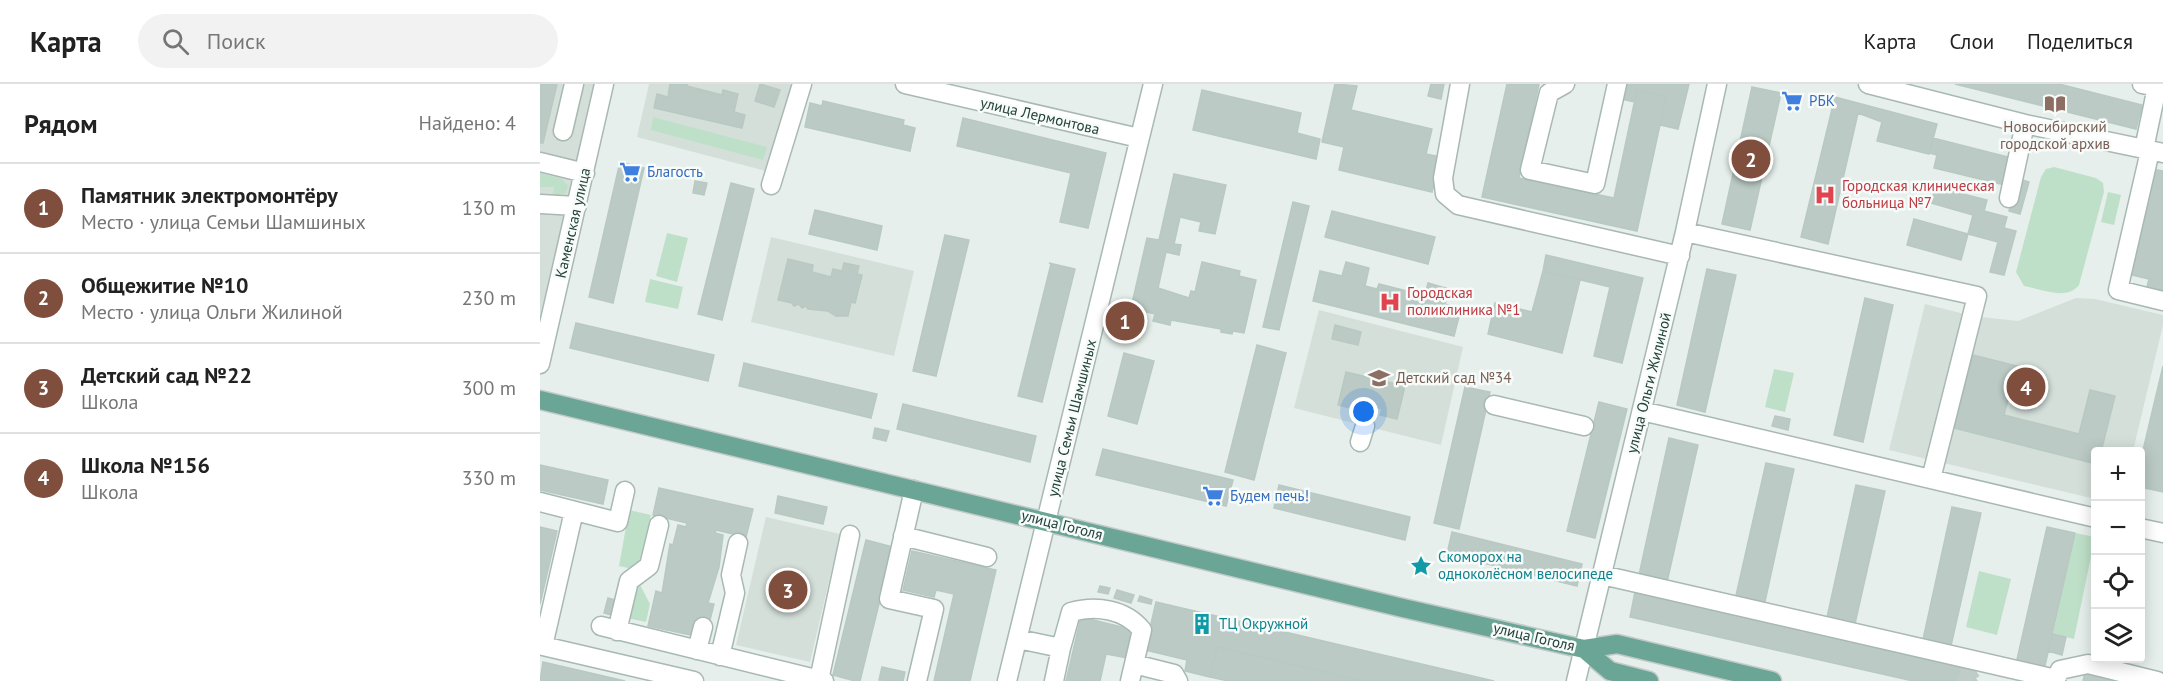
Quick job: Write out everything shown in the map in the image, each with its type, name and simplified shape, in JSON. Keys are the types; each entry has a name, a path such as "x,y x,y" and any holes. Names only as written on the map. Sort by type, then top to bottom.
{"main road":[{"name":"улица Гоголя","path":"540,400 1584,649 1617,644 1772,681"},
{"name":"улица Гоголя","path":"1584,649 1610,671 1649,681"}],"street":[{"path":"574,84 555,129 592,138"},
{"name":"Каменская улица","path":"540,364 585,173 592,138 590,137 604,84"},
{"path":"771,185 802,84"},
{"name":"улица Лермонтова","path":"905,84 1139,138"},
{"name":"улица Семьи Шамшиных","path":"1007,681 1153,84"},
{"path":"1460,84 1443,178 1445,194 1458,205 1680,256"},
{"path":"1565,84 1549,93 1530,170 1595,184 1617,84"},
{"name":"улица Ольги Жилиной","path":"1576,681 1680,256 1717,84"},
{"path":"1868,84 1921,90 2025,124 2152,151"},
{"path":"2142,84 2157,87 2152,151 2118,290 2163,301"},
{"path":"2009,198 2025,124"},
{"path":"540,162 585,173"},
{"path":"540,204 577,206"},
{"path":"1685,232 1977,296 1931,479"},
{"path":"1494,405 1584,426"},
{"path":"1642,411 1786,448 2091,517"},
{"path":"914,490 889,598 934,609 917,681"},
{"path":"540,502 618,522 625,491"},
{"path":"574,511 543,646 682,679 674,644"},
{"path":"659,525 649,566 629,581 609,629 821,680 850,535"},
{"path":"2145,533 2163,533"},
{"path":"903,536 987,557"},
{"path":"720,656 735,593 731,575 738,543"},
{"path":"1602,576 2055,680 2060,670 2088,664 2157,681"},
{"path":"1054,681 1071,612 1090,607 1132,617 1142,630 1132,673 1174,674 1178,681"},
{"path":"697,650 703,627"},
{"path":"1018,639 1061,648"}],"shaded area":[{"path":"540,84 597,84 540,321"},
{"path":"649,84 794,84 770,172 637,137"},
{"path":"771,237 914,271 894,356 751,322"},
{"path":"2076,298 2095,299 2163,315 2163,325 2134,447 2091,447 2091,498 1889,450 1925,304 1972,316 2018,321"},
{"name":"Детский сад №34","path":"1319,310 1463,347 1441,445 1294,408"},
{"path":"766,517 840,534 810,662 736,645"}],"green space":[{"path":"653,117 767,147 763,160 651,130"},
{"path":"2054,167 2096,178 2103,183 2104,192 2079,285 2074,290 2061,293 2024,286 2016,272 2041,177 2046,169"},
{"path":"540,173 562,179 568,186 566,193 553,196 554,187 540,187"},
{"path":"2108,192 2121,195 2114,225 2101,222"},
{"path":"667,233 688,238 677,282 656,276"},
{"path":"650,279 683,287 678,309 645,302"},
{"path":"1774,369 1794,373 1785,412 1765,407"},
{"path":"629,510 651,515 639,564 633,569 619,566"},
{"path":"2075,533 2091,536 2091,556 2074,639 2053,634"},
{"path":"1979,571 2011,579 1997,635 1966,627"},
{"path":"639,583 650,604 646,622 627,618 635,585"}],"building":[{"path":"540,84 557,84 543,143 540,143"},
{"path":"670,84 687,84 687,86 722,95 723,90 738,94 734,112 745,115 742,128 654,108 657,94 668,97"},
{"path":"760,84 780,90 774,107 755,101"},
{"path":"1335,84 1357,86 1351,110 1432,129 1426,154 1441,157 1432,192 1339,170 1344,147 1322,142"},
{"path":"1431,84 1444,84 1441,99 1428,96"},
{"path":"1507,84 1539,84 1519,178 1614,198 1637,90 1666,97 1637,231 1482,197"},
{"path":"1624,84 1689,84 1678,129 1660,125 1666,97 1637,90 1635,102 1621,99"},
{"path":"1955,84 2059,84 2142,105 2136,129"},
{"path":"1752,87 1781,93 1750,230 1722,224"},
{"path":"1202,90 1301,113 1297,133 1320,139 1316,159 1193,130"},
{"name":"Городская клиническая больница №7","path":"1835,97 1937,124 1929,154 1877,141 1882,122 1858,113 1828,244 1801,237"},
{"path":"823,101 904,120 903,125 915,128 910,151 805,127 810,103 822,106"},
{"path":"963,118 1106,153 1088,228 1060,222 1071,173 957,146"},
{"path":"1933,138 2012,158 2005,185 1934,168 1937,155 1929,153"},
{"path":"620,162 644,168 613,303 589,297"},
{"path":"2152,169 2163,171 2163,290 2147,287 2149,279 2127,274"},
{"path":"1174,174 1226,185 1215,234 1199,231 1201,222 1180,217 1174,244 1181,245 1179,255 1166,252 1158,288 1189,298 1191,291 1195,292 1202,262 1240,271 1239,276 1256,280 1244,333 1233,331 1232,334 1221,332 1221,329 1171,320 1170,325 1153,321 1155,314 1131,308 1147,238 1159,240"},
{"path":"2019,179 2029,182 2020,214 2009,211"},
{"path":"695,181 707,183 704,195 693,193"},
{"path":"731,183 754,189 722,320 698,314"},
{"path":"1935,187 1987,200 1984,211 2007,217 2004,228 2016,231 2004,275 1990,272 1998,242 1968,234 1973,215 1931,203"},
{"path":"1293,202 1309,206 1279,330 1263,327"},
{"path":"815,210 882,226 877,250 809,234"},
{"path":"1332,211 1435,237 1428,264 1325,237"},
{"path":"1914,219 1968,234 1961,260 1907,245"},
{"path":"945,235 969,240 936,376 913,371"},
{"path":"1546,255 1643,278 1622,363 1594,356 1610,287 1543,271"},
{"path":"788,259 813,265 812,272 831,277 833,269 842,271 844,263 859,266 857,274 862,275 855,303 851,302 848,316 836,316 828,311 808,309 806,306 802,308 799,304 794,306 792,303 778,300"},
{"path":"1346,262 1369,268 1365,286 1377,289 1379,284 1407,291 1405,298 1423,303 1428,283 1449,289 1445,304 1461,309 1454,336 1313,301 1320,271 1342,276"},
{"path":"1049,263 1075,269 1042,402 1018,396 1051,264"},
{"path":"1707,269 1736,275 1705,412 1677,405"},
{"path":"1543,271 1580,280 1562,353 1488,334 1495,303 1532,312"},
{"path":"1865,298 1893,305 1863,442 1834,435"},
{"path":"576,323 714,355 708,381 570,348"},
{"path":"1335,325 1361,332 1358,345 1332,339"},
{"path":"1257,345 1286,353 1254,480 1225,472"},
{"path":"1124,353 1154,361 1137,424 1108,416"},
{"path":"1973,355 2017,366 2004,415 2079,434 2090,390 2115,396 2102,447 2091,447 2091,463 1954,428"},
{"path":"744,363 877,394 871,418 739,386"},
{"path":"2163,366 2163,492 2145,488 2144,447"},
{"path":"1346,372 1405,386 1397,419 1380,415 1382,409 1357,403 1355,409 1338,405"},
{"path":"1465,387 1490,392 1459,529 1434,523"},
{"path":"1599,402 1627,409 1595,538 1567,531"},
{"path":"903,404 1036,436 1030,462 897,429"},
{"path":"1775,416 1790,419 1788,430 1772,426"},
{"path":"875,428 889,431 886,441 873,438"},
{"path":"1669,438 1698,445 1667,582 1639,575"},
{"path":"1103,449 1233,480 1226,506 1096,475"},
{"path":"1766,463 1794,469 1764,606 1735,600"},
{"path":"540,465 608,480 603,504 540,490"},
{"path":"1279,485 1410,517 1405,540 1274,508"},
{"path":"1856,485 1885,491 1854,628 1826,622"},
{"path":"659,488 753,509 746,537 716,530 715,533 723,535 719,567 708,603 714,604 708,628 695,636 648,626 656,591 662,593 670,544 673,545 678,525 686,527 687,523 653,515"},
{"path":"778,496 827,507 823,524 775,513"},
{"path":"1952,507 1981,513 1950,650 1922,644"},
{"path":"540,527 557,531 540,604"},
{"path":"2047,527 2075,533 2044,670 2016,664"},
{"path":"1452,532 1582,564 1577,586 1447,554"},
{"path":"866,540 893,547 860,681 855,681 833,675"},
{"path":"912,551 996,570 970,681 934,681 954,594 936,590 934,597 903,590"},
{"path":"1100,586 1110,588 1108,594 1098,592"},
{"path":"1117,590 1134,595 1131,603 1114,598"},
{"path":"1635,592 1967,668 1977,681 1913,681 1630,617"},
{"path":"1140,596 1152,600 1151,604 1138,601"},
{"path":"608,598 619,601 615,616 604,613"},
{"path":"777,598 782,603 777,608 772,603"},
{"name":"ТЦ Окружной","path":"1156,602 1494,681 1363,681 1217,647 1210,677 1185,671 1187,660 1145,650"},
{"path":"1081,617 1134,630 1127,658 1106,654 1100,681 1066,681"},
{"path":"2053,634 2066,637 2062,655 2048,651"},
{"path":"1217,647 1363,681 1228,681 1210,677"},
{"path":"543,662 625,681 540,681"},
{"path":"882,667 905,672 903,681 879,680"},
{"path":"2086,668 2127,681 2083,681"}],"tunnel":[{"path":"1960,672 1968,675 1972,681"}],"place":[{"name":"РБК","path":"1792,101"},
{"name":"Новосибирский городской архив","path":"2055,104"},
{"name":"Общежитие №10","path":"1751,159"},
{"name":"Благость","path":"630,172"},
{"name":"Городская клиническая больница №7","path":"1825,195"},
{"name":"Городская поликлиника №1","path":"1390,302"},
{"name":"Памятник электромонтёру","path":"1125,321"},
{"name":"Детский сад №34","path":"1379,378"},
{"name":"Школа №156","path":"2026,387"},
{"name":"Будем печь!","path":"1213,496"},
{"name":"Скоморох на одноколёсном велосипеде","path":"1421,566"},
{"name":"Детский сад №22","path":"788,590"},
{"name":"ТЦ Окружной","path":"1202,624"}]}
